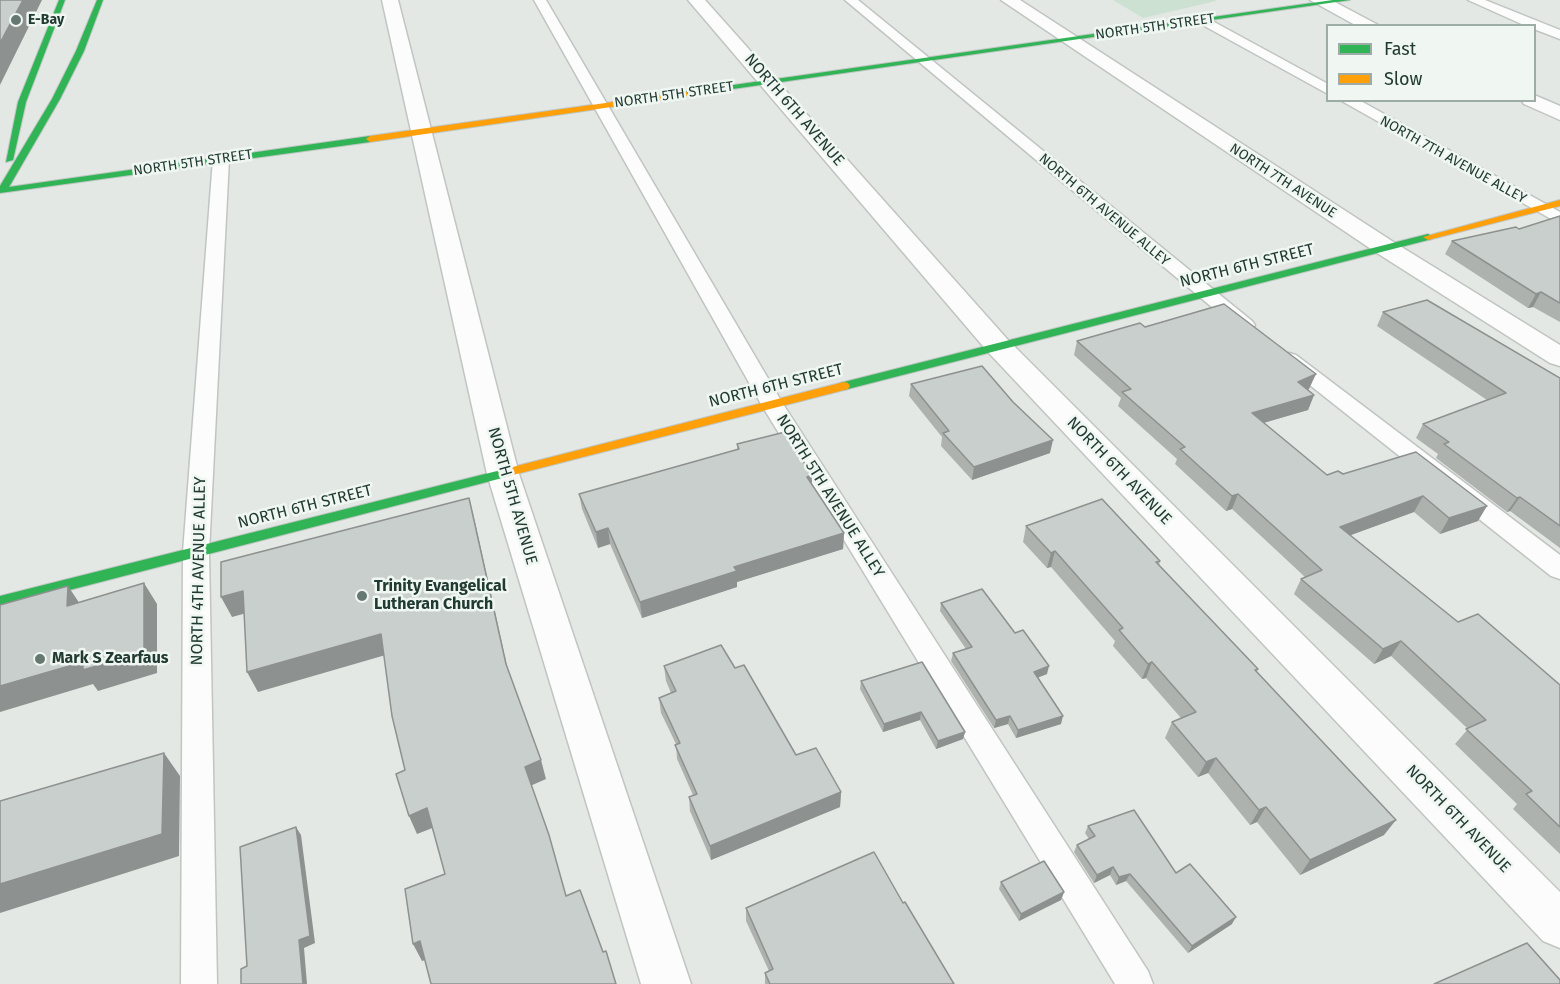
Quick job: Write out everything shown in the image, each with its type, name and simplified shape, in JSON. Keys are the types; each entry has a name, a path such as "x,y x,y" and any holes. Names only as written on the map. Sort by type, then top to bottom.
{"street":[{"path":"1,193 22,102 62,0"},
{"path":"1,193 56,99 80,51 100,0"},
{"name":"NORTH 5TH AVENUE","path":"390,0 503,474 666,984"},
{"name":"NORTH 6TH AVENUE","path":"696,0 998,346 1560,925"},
{"name":"NORTH 7TH AVENUE","path":"1009,0 1386,248 1560,357"},
{"name":"NORTH 5TH STREET","path":"1,193 221,159 1347,0"},
{"path":"1322,2 1368,24"},
{"path":"1535,102 1560,114"},
{"name":"NORTH 6TH STREET","path":"0,602 1560,203"}],"lane":[{"name":"NORTH 5TH AVENUE ALLEY","path":"540,0 772,404 1135,984"},
{"name":"NORTH 6TH AVENUE ALLEY","path":"850,0 1204,294 1560,569"},
{"path":"1474,0 1533,24"},
{"path":"1203,20 1326,89"},
{"path":"1536,25 1560,35"},
{"name":"NORTH 7TH AVENUE ALLEY","path":"1351,102 1560,219"},
{"name":"NORTH 4TH AVENUE ALLEY","path":"199,984 196,552 221,159"}],"green space":[{"path":"1113,0 1215,0 1216,1 1143,18"}],"building":[{"path":"0,0 23,0 0,43"},
{"path":"1560,216 1560,303 1541,292 1536,294 1452,241 1516,227 1519,229"},
{"path":"1427,300 1560,378 1560,526 1520,497 1517,498 1444,444 1449,442 1423,424 1506,393 1383,312"},
{"path":"1224,304 1316,374 1298,382 1314,395 1252,413 1327,475 1338,471 1343,474 1416,452 1487,506 1449,518 1423,496 1340,527 1458,622 1478,614 1560,685 1560,827 1526,794 1532,791 1466,729 1486,720 1401,641 1383,649 1301,579 1322,570 1238,494 1232,496 1180,449 1185,447 1122,392 1131,389 1077,341 1140,323 1145,327"},
{"path":"982,366 1013,402 1053,440 974,467 943,433 949,431 911,384"},
{"path":"785,432 812,475 807,477 844,533 734,567 737,571 640,602 608,528 596,532 579,494 739,449 737,444"},
{"path":"469,498 506,664 541,760 525,767 549,835 566,896 580,890 603,952 606,951 616,984 431,984 420,941 413,944 405,889 445,874 427,808 409,816 396,774 405,770 392,716 381,634 247,672 243,591 221,597 221,562"},
{"path":"1102,499 1160,561 1156,562 1258,669 1255,670 1396,820 1310,860 1266,807 1259,810 1216,758 1206,762 1172,722 1196,712 1152,662 1148,664 1119,630 1123,628 1055,551 1051,553 1026,526"},
{"path":"144,583 144,652 83,670 83,662 0,686 0,605 68,586 67,606"},
{"path":"982,589 1015,633 1023,630 1049,666 1034,672 1063,716 1018,730 1010,716 996,720 953,653 972,647 941,603"},
{"path":"721,645 735,668 744,665 796,755 816,748 841,792 710,846 689,797 697,794 675,745 680,743 659,698 676,691 664,666"},
{"path":"922,662 965,732 938,741 921,712 884,724 861,681"},
{"path":"164,753 162,834 0,884 0,801"},
{"path":"1134,810 1176,873 1190,864 1236,917 1192,946 1130,874 1119,877 1113,867 1097,875 1077,845 1095,836 1088,826"},
{"path":"296,827 310,936 299,940 303,984 241,984 241,969 247,966 240,847"},
{"path":"874,852 954,984 770,984 765,973 773,969 746,908"},
{"path":"1044,861 1064,892 1021,914 1001,882"},
{"path":"1527,943 1560,980 1560,984 1434,984"}],"traffic: fast":[{"path":"9,160 22,102 62,0"},
{"path":"2,191 56,99 80,51 100,0"},
{"path":"684,94 1347,0"},
{"path":"2,191 370,139"},
{"path":"844,386 1428,237"},
{"path":"0,602 505,473"}],"traffic: slow":[{"path":"370,139 684,94"},
{"path":"1428,237 1560,203"},
{"path":"505,473 844,386"}],"place":[{"name":"E-Bay","path":"16,20"},
{"name":"Trinity Evangelical Lutheran Church","path":"362,596"},
{"name":"Mark S Zearfaus","path":"40,659"}]}
